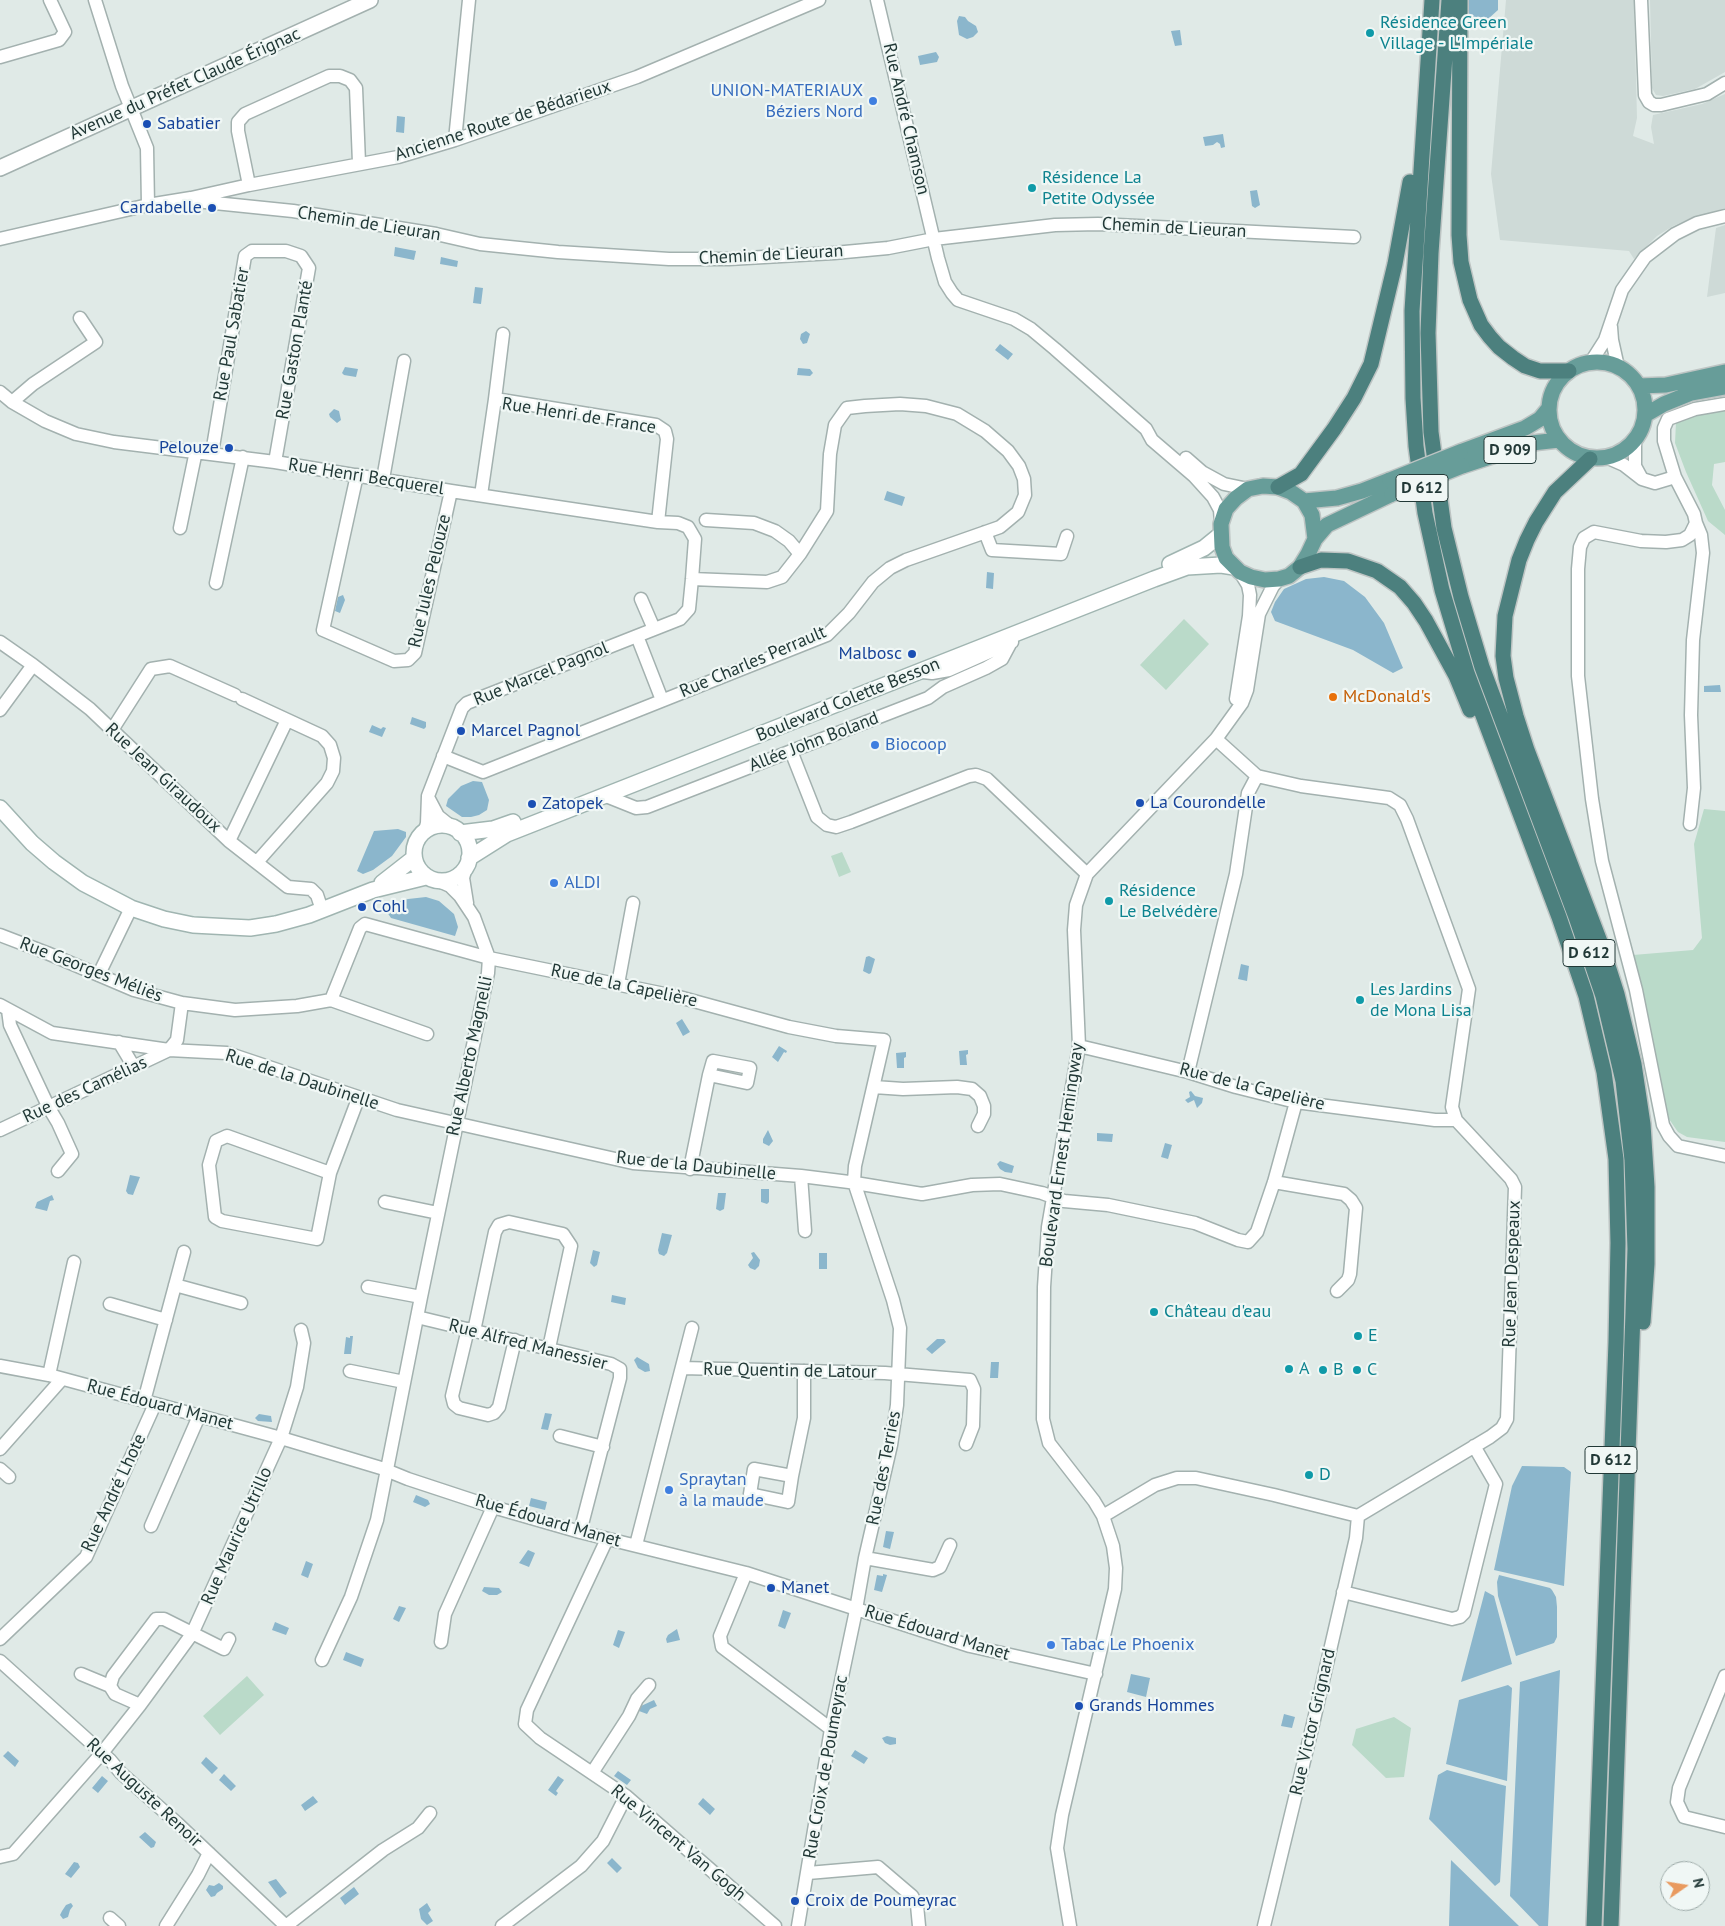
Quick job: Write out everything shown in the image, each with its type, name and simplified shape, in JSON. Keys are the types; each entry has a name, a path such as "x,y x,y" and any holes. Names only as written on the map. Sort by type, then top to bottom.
{"highway":[{"name":"D 612","path":"1432,0 1414,260 1412,358 1416,446 1429,535 1442,590 1467,672 1559,917 1586,996 1603,1065 1616,1159 1618,1243 1594,1926"},
{"name":"D 612","path":"1449,0 1433,219 1429,310 1430,415 1444,528 1454,573 1470,629 1500,717 1590,956 1609,1018 1622,1073 1629,1121 1634,1204 1634,1279 1611,1926"},
{"path":"1460,0 1459,234 1461,262 1470,300 1482,325 1499,348 1525,366 1540,371 1569,371"},
{"path":"1278,487 1301,474 1354,398 1371,364 1389,296 1403,229 1418,123 1426,87"},
{"path":"1590,459 1555,492 1527,540 1519,560 1505,616 1503,656 1506,678 1527,750 1578,881 1617,994 1639,1094 1647,1168 1647,1255 1638,1397 1628,1440"},
{"path":"1300,567 1321,560 1348,561 1377,571 1400,587 1414,603 1441,648 1468,705 1533,874 1586,996"}],"main road":[{"name":"Avenue du Préfet Claude Érignac","path":"0,168 370,0"},
{"path":"1591,362 1605,362 1618,367 1630,375 1639,386 1645,400 1646,415 1642,429 1635,442 1624,451 1608,458 1590,459 1573,452 1559,440 1550,419 1549,408 1552,394 1558,381 1579,365 1591,362"},
{"path":"1639,386 1666,385 1725,372"},
{"path":"1646,415 1664,404 1691,394 1725,387"},
{"name":"D 909","path":"1315,539 1328,525 1391,487 1461,459 1525,428 1540,419 1549,408"},
{"name":"D 909","path":"1461,459 1532,443 1559,440"},
{"path":"1263,486 1278,487 1291,492 1304,501 1312,515 1315,539 1300,567 1289,576 1265,580 1251,577 1237,569 1226,558 1220,529 1226,510 1236,498 1248,489 1263,486"},
{"name":"D 909","path":"1304,501 1337,498 1391,487"},
{"name":"Boulevard Colette Besson","path":"456,830 483,831 503,826 940,656 1184,559 1204,548 1220,529"},
{"name":"Boulevard Colette Besson","path":"468,862 507,834 918,672 1015,638 1187,567 1221,564 1237,569"},
{"path":"0,808 32,843 83,883 131,908 164,920 193,925 250,928 276,924 322,910 373,890 432,879 454,878 468,862 469,849 466,840 456,830 438,826 425,831 416,843 414,858 420,872 432,879"},
{"path":"373,890 414,858"}],"street":[{"path":"0,57 59,40 65,32 50,0"},
{"path":"95,0 122,86 147,148 148,204"},
{"path":"455,140 469,0"},
{"name":"Ancienne Route de Bédarieux","path":"0,239 148,204 191,198 398,156 455,140 638,76 819,0"},
{"name":"Rue André Chamson","path":"877,0 945,282 958,300 1014,319 1031,329 1146,429"},
{"path":"1642,0 1645,96 1649,102 1654,105 1661,105 1707,94 1725,83"},
{"path":"249,185 238,131 238,122 245,114 329,76 340,76 350,80 356,88 359,163"},
{"name":"Chemin de Lieuran","path":"191,198 204,202 293,212 436,234 480,244 558,252 651,258 729,259 888,248 934,239 1055,225 1098,224 1354,237"},
{"path":"1591,362 1599,352 1611,324 1614,308 1622,290 1645,257 1674,234 1697,223 1725,216"},
{"name":"Rue Paul Sabatier","path":"212,453 245,256 252,251 286,251"},
{"name":"Rue Gaston Planté","path":"275,462 309,268 301,256 286,251"},
{"path":"12,402 33,384 96,342 80,318"},
{"path":"1611,324 1612,340 1618,367"},
{"path":"496,398 503,334"},
{"path":"383,480 404,361"},
{"name":"Rue Henri Becquerel","path":"0,392 12,402 45,421 76,434 114,442 243,457 451,491 658,522 678,523 688,527 695,539 692,579"},
{"name":"Rue Henri de France","path":"481,495 496,398 656,425 664,430 667,439 658,522"},
{"name":"Rue Charles Perrault","path":"444,756 483,772 827,634 849,613 873,582 890,568 906,560 1000,527 1018,512 1025,495 1024,479 1019,466 1008,451 985,431 957,414 926,406 900,404 847,408 835,425 830,454 827,511 800,554"},
{"path":"1690,824 1694,788 1691,715 1693,640 1703,553 1701,535 1694,514 1675,477 1664,441 1664,428 1668,420 1674,416 1695,409 1725,404"},
{"path":"1146,429 1157,433 1202,472 1224,484 1248,489"},
{"path":"1146,429 1152,440 1194,476 1213,497 1220,510 1220,529"},
{"path":"1635,442 1635,466 1642,479"},
{"path":"180,528 196,451"},
{"path":"216,583 243,457"},
{"path":"1608,458 1624,465 1642,479 1655,483 1675,477"},
{"name":"Rue Jules Pelouze","path":"357,475 323,630 394,661 408,660 415,653 451,491"},
{"path":"692,579 767,582 782,577 800,554 789,541 775,531 754,523 706,520"},
{"path":"1696,523 1690,535 1682,540 1666,542 1641,541 1594,532 1584,538 1580,547 1578,569 1578,676 1592,799 1602,861 1636,990 1663,1125 1669,1136 1678,1146 1725,1156"},
{"path":"985,532 992,550 1061,554 1067,536"},
{"name":"Boulevard Ernest Hemingway","path":"1234,714 1249,616 1250,595 1248,585 1237,569"},
{"name":"Rue Marcel Pagnol","path":"425,831 428,796 462,708 467,703 680,619 689,609 692,579"},
{"name":"Boulevard Ernest Hemingway","path":"1070,1926 1056,1848 1115,1589 1116,1568 1113,1546 1103,1516 1094,1501 1049,1443 1043,1419 1044,1288 1048,1227 1079,1046 1074,930 1076,905 1088,874 1216,738 1242,703 1247,690 1259,614 1272,586 1279,579"},
{"path":"641,599 654,629"},
{"path":"637,636 662,700"},
{"path":"918,672 932,673 949,670 1015,638"},
{"name":"Allée John Boland","path":"606,796 636,808 647,807 928,698 943,687 986,668 1002,658 1015,638"},
{"name":"Rue Jean Giraudoux","path":"0,642 90,709 229,841 288,887 311,889 317,895 322,910"},
{"path":"0,710 33,665"},
{"path":"112,730 151,669 170,666 322,736 330,745 334,758 334,771 327,783 257,862"},
{"path":"943,687 949,670"},
{"path":"229,841 287,720"},
{"path":"1216,738 1257,776 1301,786 1390,798 1400,805 1407,818 1429,876 1469,989 1452,1107 1456,1120"},
{"path":"791,750 817,817 827,825 836,827 851,822 969,776 976,775 987,778 1088,874"},
{"path":"1188,1072 1236,874 1248,793 1257,776"},
{"path":"428,796 438,816 456,830"},
{"path":"467,903 464,878 468,862"},
{"path":"432,879 450,886 467,903"},
{"name":"Rue Alberto Magnelli","path":"322,1660 351,1598 377,1520 488,972 489,958 480,929 467,903"},
{"path":"618,984 633,903"},
{"path":"99,974 131,908"},
{"name":"Rue de la Capelière","path":"331,1000 360,928 366,924 489,958 706,1004 789,1027 836,1036 884,1040 874,1087"},
{"name":"Rue Georges Méliès","path":"0,935 99,974 134,990 182,1003 235,1010 297,1006 331,1000 427,1034"},
{"name":"Rue Georges Méliès","path":"169,1050 177,1040 182,1003"},
{"path":"4,1008 10,1025 72,1154 58,1171"},
{"name":"Rue de la Daubinelle","path":"4,1008 52,1033 169,1050 227,1053 358,1099 396,1110 634,1164 801,1176 854,1182 922,1194 972,1186 1000,1184 1042,1193 1064,1201 1108,1205 1195,1223 1248,1242 1257,1232 1274,1182"},
{"path":"119,1042 134,1067"},
{"name":"Rue de la Capelière","path":"1079,1046 1188,1072 1236,1087 1296,1102 1435,1120 1456,1120"},
{"name":"Rue des Camélias","path":"0,1130 169,1050"},
{"path":"690,1169 709,1075"},
{"path":"854,1182 855,1166 874,1087 903,1089 957,1087 972,1089 980,1096 984,1106 984,1114 978,1126"},
{"path":"330,1173 227,1136 216,1141 209,1164 215,1217 222,1221 317,1239 330,1173 358,1099"},
{"path":"1296,1102 1274,1182 1344,1194 1356,1208 1350,1274 1348,1280 1337,1291"},
{"name":"Rue Jean Despeaux","path":"1358,1516 1502,1428 1507,1419 1515,1187 1510,1179 1456,1120"},
{"path":"801,1176 805,1231"},
{"name":"Rue des Terries","path":"854,1182 893,1300 900,1328 897,1405 891,1445 865,1558 856,1609"},
{"path":"385,1202 438,1213"},
{"path":"515,1340 499,1407 494,1413 488,1414 459,1408 454,1404 452,1396 471,1330 495,1232 499,1225 509,1222 562,1234 571,1246 549,1348"},
{"name":"Rue André Lhote","path":"0,1639 86,1557 150,1402 166,1320 184,1252"},
{"path":"49,1375 74,1262"},
{"path":"175,1285 241,1304"},
{"path":"368,1286 421,1297"},
{"path":"110,1304 166,1320"},
{"name":"Rue Alfred Manessier","path":"417,1317 549,1348 611,1364 620,1369 620,1378 580,1532"},
{"name":"Rue Quentin de Latour","path":"636,1545 692,1328"},
{"name":"Rue Maurice Utrillo","path":"0,1857 13,1854 102,1753 192,1634 281,1438 297,1388 304,1343 301,1330"},
{"name":"Rue Édouard Manet","path":"0,1366 49,1375 281,1438 387,1470 408,1479 493,1507 580,1532 746,1573 970,1646 1096,1674"},
{"name":"Rue Quentin de Latour","path":"682,1368 885,1373 970,1380 974,1389 973,1426 966,1444"},
{"path":"350,1371 404,1382"},
{"path":"792,1476 804,1418 804,1371"},
{"path":"0,1449 62,1379"},
{"path":"151,1526 199,1416"},
{"path":"560,1436 603,1447"},
{"path":"1343,1592 1452,1619 1460,1617 1464,1613 1496,1484 1474,1446"},
{"path":"1103,1516 1154,1485 1177,1478 1196,1478 1274,1494 1358,1516"},
{"path":"441,1642 445,1614 493,1507"},
{"name":"Rue Victor Grignard","path":"1264,1926 1356,1538 1358,1516"},
{"name":"Rue Vincent Van Gogh","path":"607,1539 527,1710 525,1724 540,1738 626,1796 775,1926"},
{"path":"865,1558 933,1570 940,1567 950,1545"},
{"path":"746,1573 720,1636 722,1647 831,1729"},
{"name":"Rue Croix de Poumeyrac","path":"798,1926 831,1729 856,1609"},
{"path":"110,1686 113,1676 156,1619 164,1619 224,1649 229,1640"},
{"name":"Rue Auguste Renoir","path":"0,1661 102,1753 130,1782 286,1926"},
{"path":"81,1674 110,1686 115,1694 140,1705"},
{"path":"1725,1676 1679,1788 1677,1802 1684,1817 1725,1827"},
{"path":"592,1773 629,1716 636,1699 648,1685"},
{"path":"502,1926 582,1866 603,1841 626,1796"},
{"path":"286,1926 383,1850 418,1828 430,1813"},
{"path":"166,1926 198,1875 209,1853"},
{"path":"808,1873 878,1867 912,1896 917,1904 919,1926"}],"shaded area":[{"path":"1506,0 1634,0 1637,118 1633,136 1654,144 1651,127 1653,115 1702,104 1725,94 1725,208 1673,226 1657,236 1634,259 1629,251 1500,240 1491,174"},
{"path":"1650,0 1725,0 1725,72 1695,89 1663,96 1656,95 1652,88"},
{"path":"1725,225 1725,293 1707,297 1716,228"}],"green space":[{"path":"1725,409 1725,462 1714,464 1712,485 1725,510 1725,535 1708,521 1675,443 1676,422 1707,412"},
{"path":"1184,619 1209,644 1166,690 1140,665"},
{"path":"1704,809 1725,811 1725,1142 1687,1137 1678,1132 1669,1119 1633,955 1693,950 1702,938 1694,844"},
{"path":"842,852 851,872 839,877 831,856"},
{"path":"247,1676 264,1695 220,1735 203,1716"},
{"path":"1394,1717 1411,1728 1404,1777 1386,1778 1352,1745 1356,1729"}],"water":[{"path":"1469,0 1498,0 1498,10 1488,19 1479,21 1469,17"},
{"path":"959,16 965,17 976,26 978,32 973,37 967,39 959,35 957,21"},
{"path":"1180,30 1182,45 1175,46 1171,31"},
{"path":"936,52 939,57 937,62 920,65 918,56"},
{"path":"397,116 405,117 404,133 396,132"},
{"path":"1223,134 1225,147 1221,148 1217,142 1213,145 1205,146 1203,137"},
{"path":"1257,190 1260,205 1255,208 1252,206 1250,191"},
{"path":"395,247 416,251 414,260 394,256"},
{"path":"441,257 458,261 457,267 440,264"},
{"path":"475,287 483,288 481,304 473,303"},
{"path":"806,331 810,334 807,343 803,344 800,339 801,334"},
{"path":"1000,344 1013,354 1008,360 995,350"},
{"path":"345,367 358,369 356,377 344,375 342,373"},
{"path":"798,368 810,369 813,373 810,376 797,375"},
{"path":"334,409 339,411 341,420 337,423 329,414"},
{"path":"887,491 905,497 902,506 884,500"},
{"path":"987,572 994,573 993,589 986,588"},
{"path":"1324,577 1344,581 1365,597 1384,623 1403,668 1393,673 1353,650 1275,621 1271,612 1284,589 1306,579"},
{"path":"343,595 345,600 340,613 335,611 338,597"},
{"path":"1720,685 1721,692 1704,692 1704,686"},
{"path":"412,717 426,722 426,727 424,729 410,724"},
{"path":"372,725 381,729 383,727 386,728 382,737 369,732"},
{"path":"473,781 482,782 489,800 487,810 479,815 462,817 446,806 448,799 461,786"},
{"path":"398,829 406,832 406,837 392,856 373,870 363,874 357,871 374,831"},
{"path":"426,897 439,901 454,914 458,927 455,936 391,918 387,912 391,904 408,899"},
{"path":"869,956 875,959 869,974 863,971 866,957"},
{"path":"1241,964 1249,966 1247,981 1238,979"},
{"path":"682,1019 690,1032 683,1036 676,1023"},
{"path":"779,1046 787,1051 786,1053 784,1052 778,1062 772,1057"},
{"path":"968,1050 966,1055 967,1065 960,1065 959,1051"},
{"path":"906,1052 904,1068 897,1068 896,1053"},
{"path":"1191,1091 1195,1096 1203,1098 1202,1103 1197,1108 1194,1100 1188,1103 1185,1100 1190,1097 1189,1092"},
{"path":"768,1130 773,1141 769,1146 763,1143"},
{"path":"1097,1133 1113,1134 1112,1142 1097,1141"},
{"path":"1165,1143 1172,1145 1168,1159 1161,1157"},
{"path":"1000,1161 1014,1166 1012,1173 1000,1169 997,1164"},
{"path":"130,1175 140,1177 133,1195 128,1194 126,1191"},
{"path":"761,1189 769,1189 769,1202 767,1204 761,1202"},
{"path":"718,1193 726,1193 724,1209 720,1211 716,1209"},
{"path":"52,1195 54,1200 50,1201 47,1211 35,1208 37,1202"},
{"path":"662,1233 672,1235 667,1253 664,1256 659,1254 658,1250"},
{"path":"593,1250 600,1252 597,1265 594,1267 590,1263"},
{"path":"754,1252 760,1260 759,1266 755,1270 748,1265 753,1258 751,1253"},
{"path":"819,1253 827,1253 827,1269 819,1269"},
{"path":"612,1295 626,1298 625,1305 611,1302"},
{"path":"350,1336 353,1336 351,1354 344,1354 346,1337 350,1338"},
{"path":"937,1339 944,1339 946,1342 932,1354 926,1349"},
{"path":"637,1357 649,1364 650,1371 645,1372 638,1368 634,1360"},
{"path":"991,1362 999,1362 998,1378 990,1378"},
{"path":"545,1413 552,1414 548,1430 541,1429"},
{"path":"259,1414 271,1416 272,1422 258,1421 255,1418"},
{"path":"1522,1466 1564,1467 1571,1472 1564,1586 1494,1570 1512,1486"},
{"path":"416,1495 428,1500 430,1504 425,1507 413,1502"},
{"path":"531,1498 547,1502 545,1510 529,1506"},
{"path":"886,1531 894,1532 890,1549 883,1547"},
{"path":"528,1550 535,1553 529,1567 519,1563"},
{"path":"306,1561 313,1564 308,1578 301,1575"},
{"path":"883,1574 887,1575 882,1592 874,1590 877,1575 883,1576"},
{"path":"1499,1575 1552,1590 1556,1597 1557,1607 1557,1637 1554,1643 1516,1656 1498,1596 1497,1582"},
{"path":"484,1587 499,1588 502,1592 497,1595 489,1595 482,1591"},
{"path":"1485,1591 1494,1596 1512,1664 1461,1682"},
{"path":"399,1606 406,1608 399,1622 393,1619"},
{"path":"783,1610 791,1613 785,1629 778,1626"},
{"path":"275,1622 289,1628 286,1635 272,1630"},
{"path":"677,1629 680,1640 667,1643 668,1635"},
{"path":"618,1630 625,1632 619,1648 613,1645"},
{"path":"346,1652 364,1659 361,1667 343,1660"},
{"path":"1560,1670 1548,1926 1539,1926 1510,1896 1520,1682"},
{"path":"1131,1674 1150,1678 1146,1697 1127,1692"},
{"path":"1508,1685 1512,1688 1507,1781 1446,1764 1459,1700"},
{"path":"654,1700 657,1706 650,1709 647,1714 639,1711 641,1706"},
{"path":"1284,1714 1295,1717 1292,1728 1281,1726"},
{"path":"887,1736 896,1738 896,1744 890,1745 885,1743 882,1738"},
{"path":"855,1750 868,1758 864,1764 851,1756"},
{"path":"8,1751 19,1761 15,1767 3,1756"},
{"path":"206,1757 218,1768 212,1774 201,1763"},
{"path":"1447,1770 1506,1786 1500,1882 1495,1886 1429,1819 1438,1775"},
{"path":"618,1771 631,1780 627,1785 614,1776"},
{"path":"224,1774 236,1786 231,1791 219,1780"},
{"path":"102,1776 108,1781 98,1793 92,1788"},
{"path":"558,1776 564,1780 556,1791 558,1793 556,1796 548,1790"},
{"path":"313,1796 318,1802 305,1811 301,1805"},
{"path":"703,1798 715,1809 710,1815 698,1804"},
{"path":"145,1832 156,1842 154,1847 151,1848 139,1837"},
{"path":"612,1858 622,1868 617,1873 607,1863"},
{"path":"1451,1860 1519,1926 1449,1926"},
{"path":"74,1862 78,1863 80,1867 71,1878 65,1874"},
{"path":"276,1879 287,1893 280,1898 268,1882"},
{"path":"219,1883 223,1886 223,1889 211,1897 206,1890 209,1885 214,1886"},
{"path":"354,1887 359,1894 345,1905 340,1898"},
{"path":"71,1903 73,1906 68,1917 63,1919 60,1915 62,1911 66,1905"},
{"path":"427,1903 431,1910 428,1913 433,1921 427,1925 421,1919 419,1909"}],"place":[{"name":"Résidence Green Village - L'Impériale","path":"1370,33"},
{"name":"UNION-MATERIAUX Béziers Nord","path":"873,101"},
{"name":"Sabatier","path":"147,124"},
{"name":"Résidence La Petite Odyssée","path":"1032,188"},
{"name":"Cardabelle","path":"212,208"},
{"name":"Pelouze","path":"229,448"},
{"name":"Malbosc","path":"912,654"},
{"name":"McDonald's","path":"1333,697"},
{"name":"Marcel Pagnol","path":"461,731"},
{"name":"Biocoop","path":"875,745"},
{"name":"La Courondelle","path":"1140,803"},
{"name":"Zatopek","path":"532,804"},
{"name":"ALDI","path":"554,883"},
{"name":"Résidence Le Belvédère","path":"1109,901"},
{"name":"Cohl","path":"362,907"},
{"name":"Les Jardins de Mona Lisa","path":"1360,1000"},
{"name":"Château d'eau","path":"1154,1312"},
{"name":"E","path":"1358,1336"},
{"name":"A","path":"1289,1369"},
{"name":"B","path":"1323,1370"},
{"name":"C","path":"1357,1370"},
{"name":"D","path":"1309,1475"},
{"name":"Spraytan à la maude","path":"669,1490"},
{"name":"Manet","path":"771,1588"},
{"name":"Tabac Le Phoenix","path":"1051,1645"},
{"name":"Grands Hommes","path":"1079,1706"},
{"name":"Croix de Poumeyrac","path":"795,1901"}]}
